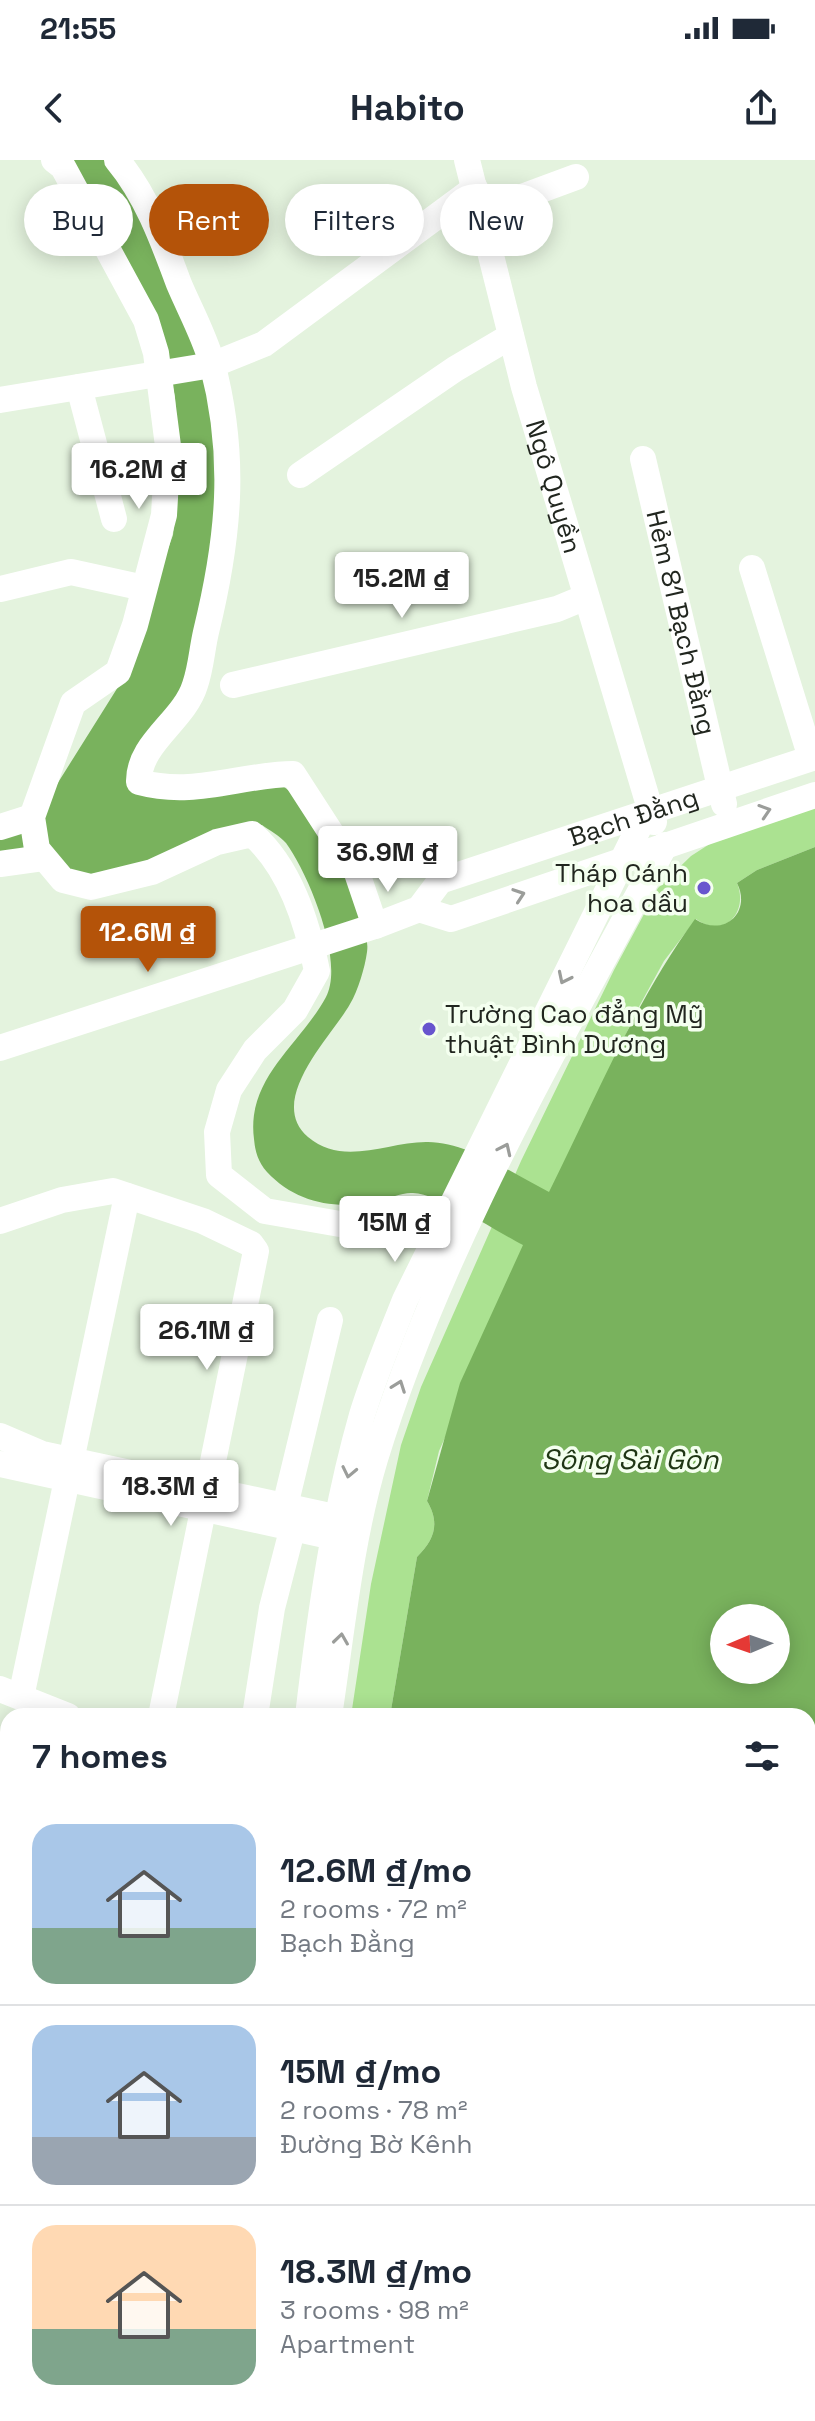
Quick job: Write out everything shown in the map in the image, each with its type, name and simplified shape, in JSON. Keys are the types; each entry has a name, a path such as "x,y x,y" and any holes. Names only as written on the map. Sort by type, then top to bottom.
{"street":[{"path":"0,864 37,837 73,703 118,672 164,515 168,446 156,353 146,320 63,167 54,160"},
{"path":"117,160 145,201 211,365 229,456 227,535 195,688 172,724 152,744 139,769 139,782 167,790 213,787 258,774 293,774 357,873 375,926"},
{"name":"Ngô Quyền","path":"467,160 474,184"},
{"path":"546,184 576,177"},
{"path":"0,400 211,365 264,344 440,226"},
{"name":"Ngô Quyền","path":"492,256 511,336 648,809 665,845"},
{"path":"300,475 455,369 511,336"},
{"path":"79,387 114,519"},
{"name":"Hẻm 81 Bạch Đằng","path":"643,459 718,788 730,822"},
{"path":"752,568 813,758"},
{"path":"0,589 71,572 144,588"},
{"path":"233,685 557,609 586,597"},
{"name":"Bạch Đằng","path":"314,946 419,909 440,881 648,809 813,758"},
{"name":"Bạch Đằng","path":"419,909 451,919 815,795"},
{"path":"330,1708 363,1414 405,1300 648,809"},
{"path":"0,827 37,837 63,880 91,887 152,872 217,842 252,834 272,852 301,910 314,946 317,971 295,1010 255,1050 229,1090 217,1132 219,1175 265,1211 386,1232"},
{"path":"310,1708 348,1530 399,1385 433,1302 517,1123 665,845"},
{"path":"554,883 571,888 580,896 588,928"},
{"path":"0,1048 314,946"},
{"path":"0,1221 62,1200 113,1191 203,1221 251,1244 256,1251 163,1708"},
{"path":"48,1708 11,1693 67,1470 127,1196"},
{"path":"256,1708 289,1517 330,1320"},
{"path":"0,1436 42,1454 67,1470"},
{"path":"0,1464 67,1470 348,1530"}],"shaded area":[{"path":"815,801 815,847 757,870 737,883 740,904 732,920 716,926 696,919 664,961 635,1014 439,1451 427,1501 434,1530 417,1557 391,1708 352,1708 371,1584 401,1445 421,1387 521,1161 614,970 658,888 691,856 736,827"}],"water":[{"name":"Sông Sài Gòn","path":"69,160 114,160 126,184 82,184"},
{"name":"Sông Sài Gòn","path":"133,199 149,232 149,256 161,256 193,323 224,471 213,573 178,701 133,787 280,784 304,803 335,852 362,918 367,952 363,972 350,1004 306,1068 298,1087 294,1105 297,1122 308,1137 322,1146 350,1152 411,1143 442,1143 489,1160 549,1192 634,1018 695,919 715,926 725,924 738,913 741,904 737,883 757,870 815,847 815,1708 391,1708 417,1557 434,1530 427,1501 460,1383 523,1245 454,1207 425,1195 409,1193 348,1205 304,1198 279,1183 261,1164 254,1139 258,1098 277,1063 326,997 331,981 327,940 313,895 295,857 278,836 262,825 220,836 138,866 96,874 63,870 0,853 0,835 54,789 118,687 173,535 179,473 175,397 162,337 119,256 133,256"}],"place":[{"name":"Tháp Cánh hoa dầu","path":"704,888"},
{"name":"Trường Cao đẳng Mỹ thuật Bình Dương","path":"429,1029"}]}
